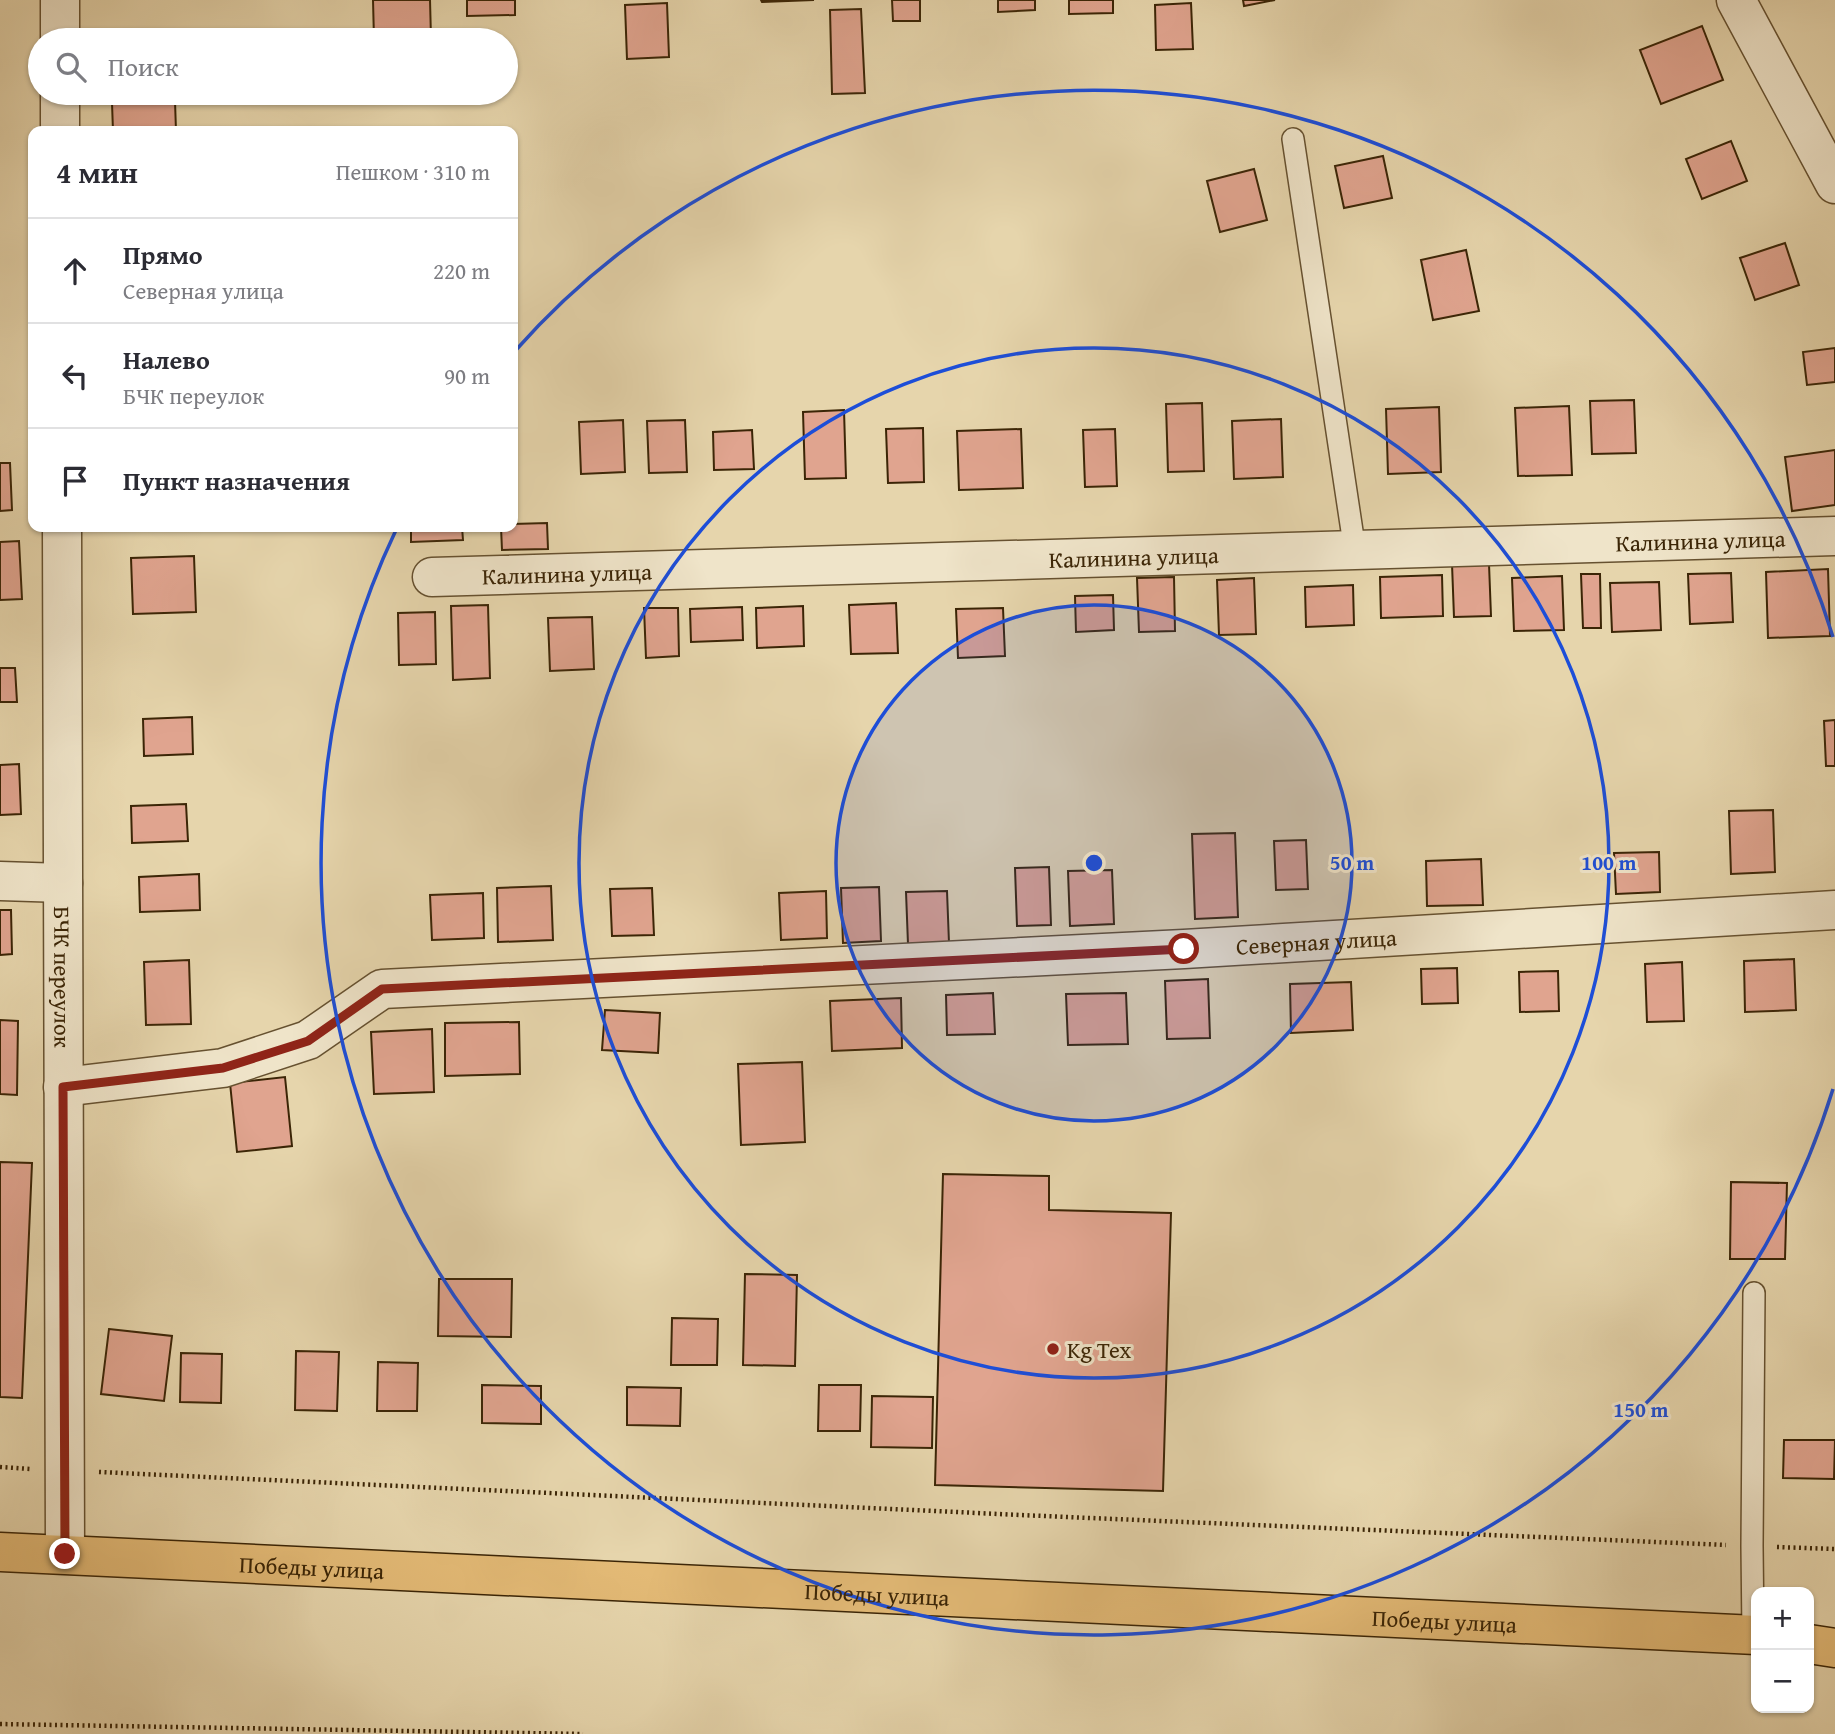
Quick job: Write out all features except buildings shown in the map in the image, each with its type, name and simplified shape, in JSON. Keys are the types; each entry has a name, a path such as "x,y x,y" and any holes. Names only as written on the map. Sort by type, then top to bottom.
{"main road":[{"name":"Победы улица","path":"0,1552 1751,1635"},
{"path":"1814,1645 1835,1648"}],"street":[{"path":"60,0 60,28"},
{"path":"1736,0 1835,184"},
{"path":"60,105 60,126"},
{"name":"БЧК переулок","path":"61,532 65,1554"},
{"name":"Калинина улица","path":"432,577 1835,536"},
{"path":"0,881 63,883"},
{"name":"Северная улица","path":"63,1087 223,1068 308,1041 382,989 1184,949 1835,910"}],"lane":[{"path":"1293,139 1355,551"},
{"path":"1753,1587 1754,1293"}],"path":[{"path":"0,1467 1020,1516 1835,1549"},
{"path":"0,1724 583,1734"}],"place":[{"name":"Kg Tex","path":"1053,1349"}],"route":[{"path":"65,1554 63,1087 223,1068 308,1041 382,989 1184,949"}]}
